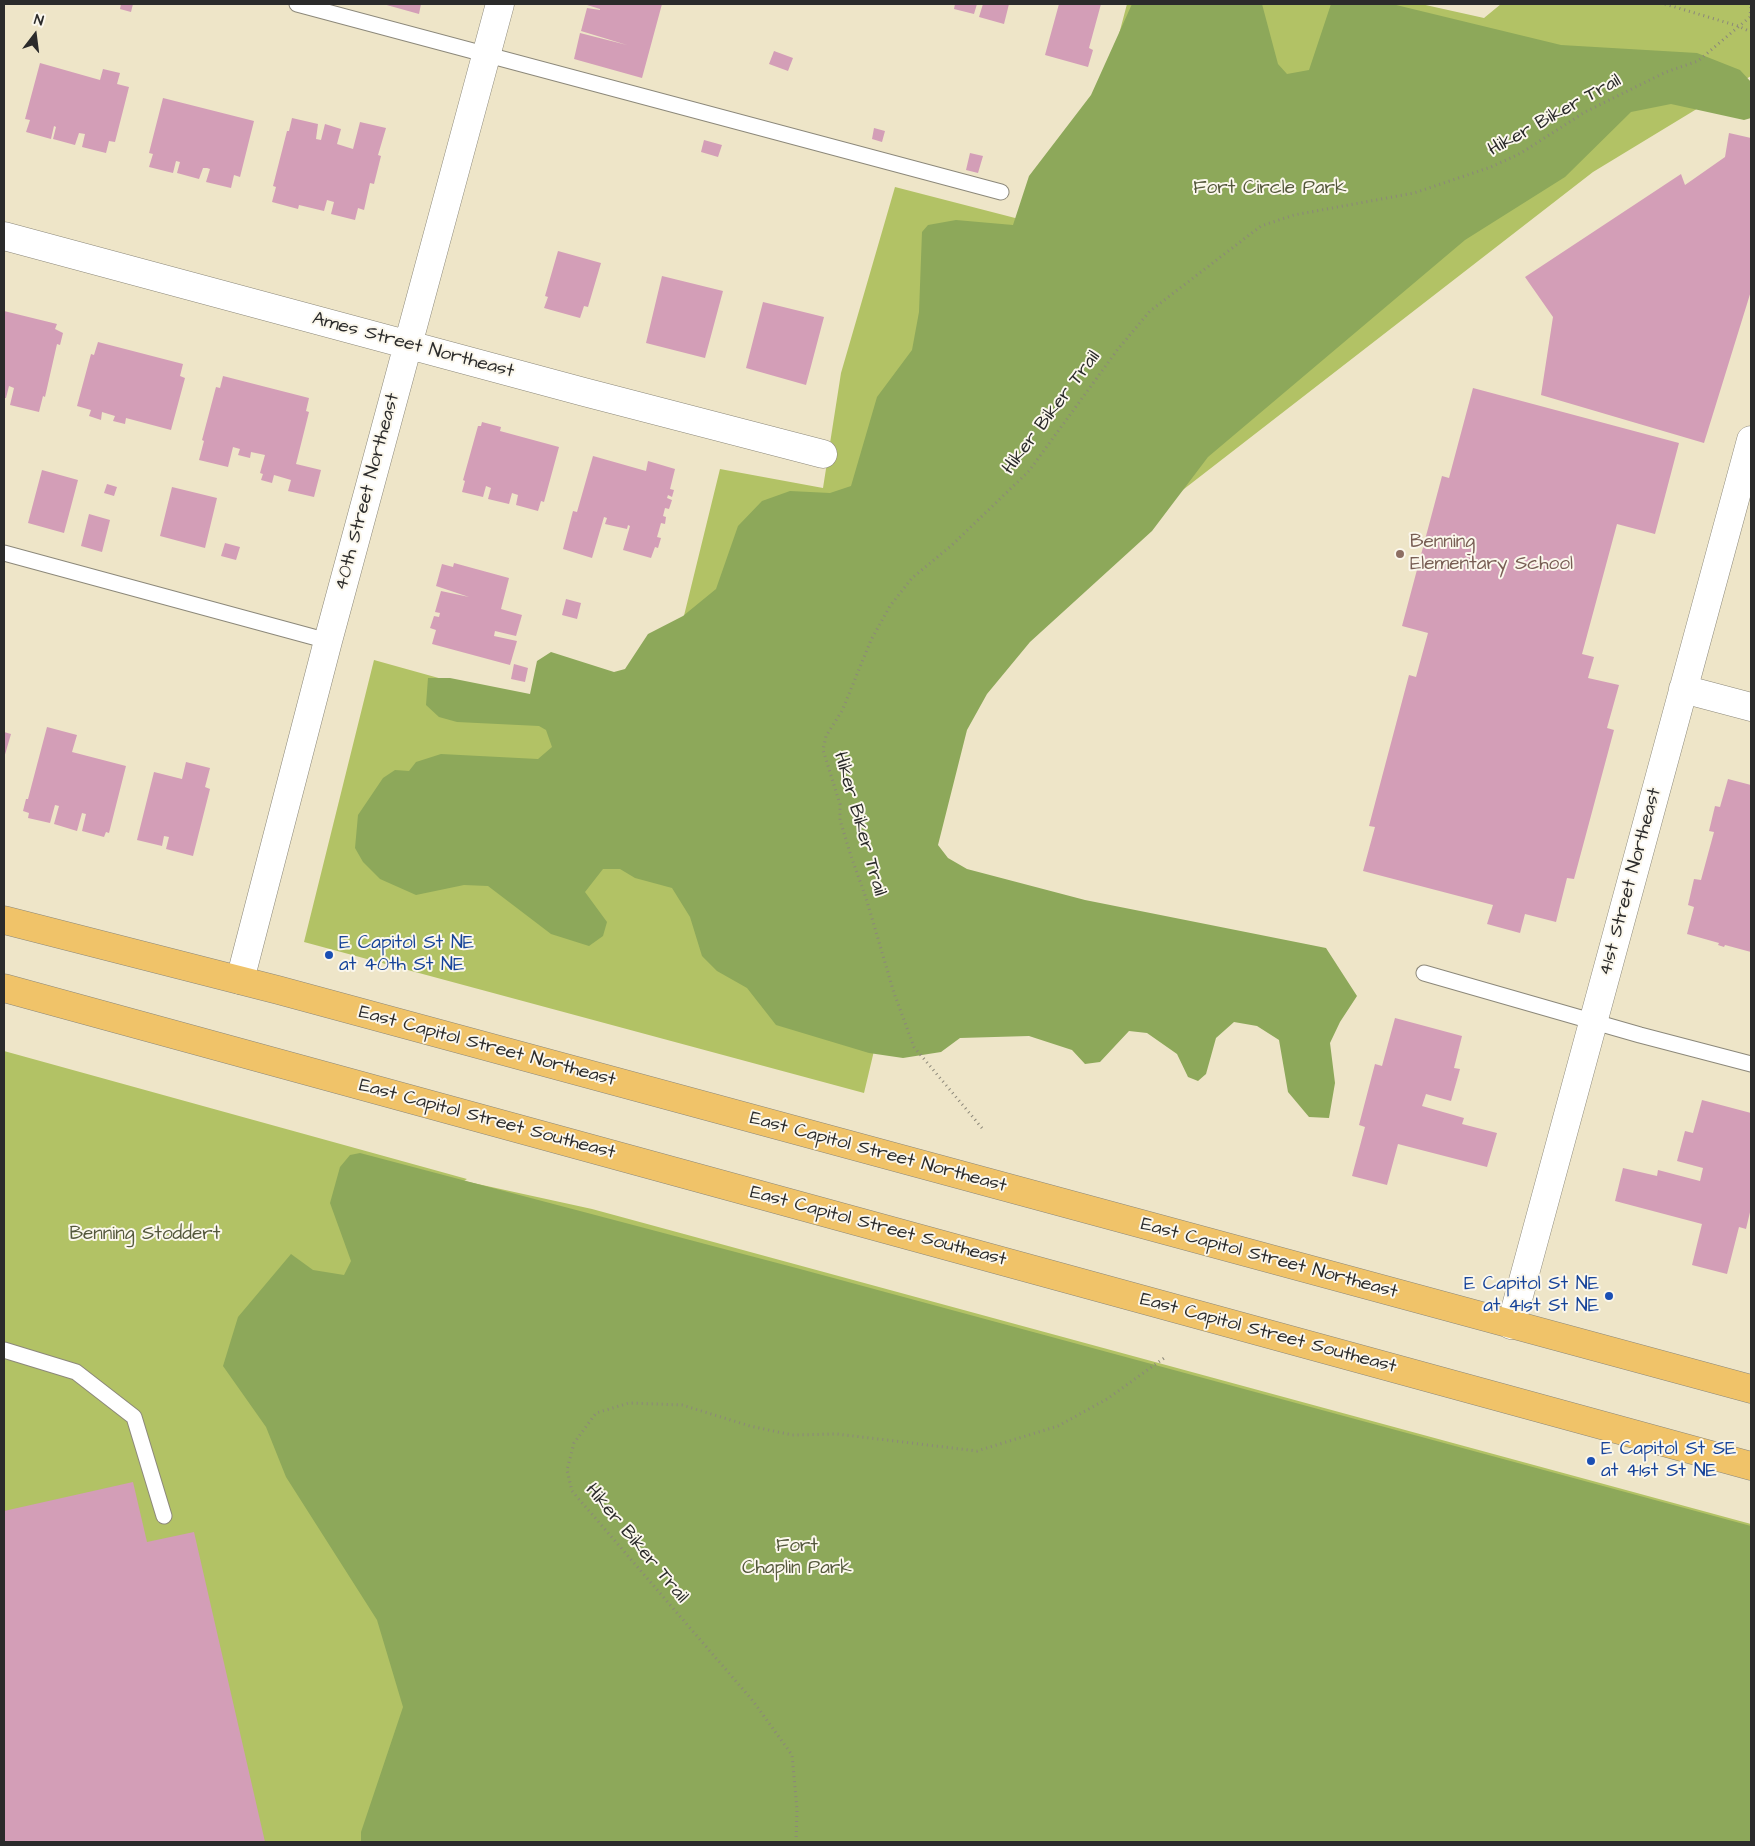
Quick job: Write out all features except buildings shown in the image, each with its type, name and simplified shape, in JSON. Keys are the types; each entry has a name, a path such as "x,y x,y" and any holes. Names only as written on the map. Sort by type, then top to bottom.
{"main road":[{"name":"East Capitol Street Northeast","path":"4,920 240,980 1751,1389"},
{"name":"East Capitol Street Southeast","path":"4,988 1751,1466"}],"street":[{"name":"40th Street Northeast","path":"240,980 328,640 500,4"},
{"name":"Ames Street Northeast","path":"4,236 823,454"},
{"name":"41st Street Northeast","path":"1511,1325 1683,689 1745,486 1751,440"},
{"path":"1683,689 1751,707"}],"lane":[{"path":"297,4 1002,192"},
{"path":"4,552 328,640"},
{"path":"1424,973 1593,1022 1751,1064"},
{"path":"4,1350 76,1372 134,1417 164,1516"}],"path":[{"path":"1665,4 1738,26 1751,32"},
{"name":"Hiker Biker Trail","path":"982,1128 914,1047 894,993 866,898 851,856 840,820 840,804 823,750 826,736 842,711 871,640 890,606 912,578 952,546 1029,471 1118,348 1150,311 1262,226 1294,215 1414,193 1491,167 1522,153 1584,112 1666,72 1698,61 1750,17 1751,6"},
{"name":"Hiker Biker Trail","path":"796,1842 798,1809 792,1755 753,1701 572,1491 567,1470 574,1443 596,1413 629,1403 682,1405 750,1426 792,1435 837,1434 977,1451 1058,1426 1107,1399 1167,1356"}],"green space":[{"name":"Fort Circle Park","path":"1127,4 1421,4 1484,18 1501,4 1751,4 1751,76 1593,172 975,651 919,861 864,1093 304,942 374,660 654,738 720,469 823,488 841,373 895,187 1019,219 1078,189"},
{"name":"Fort Circle Park","path":"1132,4 1262,4 1278,64 1287,74 1309,70 1331,4 1392,4 1561,45 1697,53 1740,70 1751,82 1751,118 1744,120 1671,104 1631,112 1565,177 1465,240 1208,457 1152,531 1030,642 987,694 967,730 938,845 948,858 967,869 1085,900 1326,948 1357,996 1340,1022 1330,1043 1335,1083 1329,1118 1309,1117 1288,1092 1279,1040 1257,1026 1234,1022 1216,1038 1206,1074 1198,1081 1188,1077 1177,1054 1147,1033 1129,1031 1100,1062 1085,1064 1072,1050 1029,1036 960,1038 941,1052 903,1058 869,1053 776,1025 747,988 717,971 702,956 690,917 672,888 635,878 620,869 603,869 585,892 607,922 603,936 589,946 551,934 488,886 464,885 416,895 380,879 363,862 355,848 358,815 383,778 395,770 409,771 416,762 441,754 538,759 552,747 546,730 539,726 457,722 439,717 426,705 428,678 450,678 530,694 537,661 551,652 614,672 625,669 648,634 683,616 716,589 738,526 762,501 790,491 830,493 851,486 877,397 912,350 919,312 922,232 928,225 956,220 1013,225 1029,176 1091,95"},
{"name":"Fort Chaplin Park","path":"4,1051 467,1179 464,1181 592,1209 1751,1524 1751,1842 4,1842"},
{"name":"Fort Chaplin Park","path":"360,1153 800,1269 1751,1526 1751,1842 361,1842 361,1832 403,1707 377,1620 286,1477 266,1427 223,1366 238,1317 291,1254 313,1270 344,1275 351,1261 330,1203 340,1167 350,1155"}],"place":[{"name":"Benning Elementary School","path":"1400,554"},
{"name":"E Capitol St NE at 40th St NE","path":"329,955"},
{"name":"E Capitol St NE at 41st St NE","path":"1609,1296"},
{"name":"E Capitol St SE at 41st St NE","path":"1591,1461"}],"park label":[{"name":"Benning Stoddert","path":"145,1235"}]}
